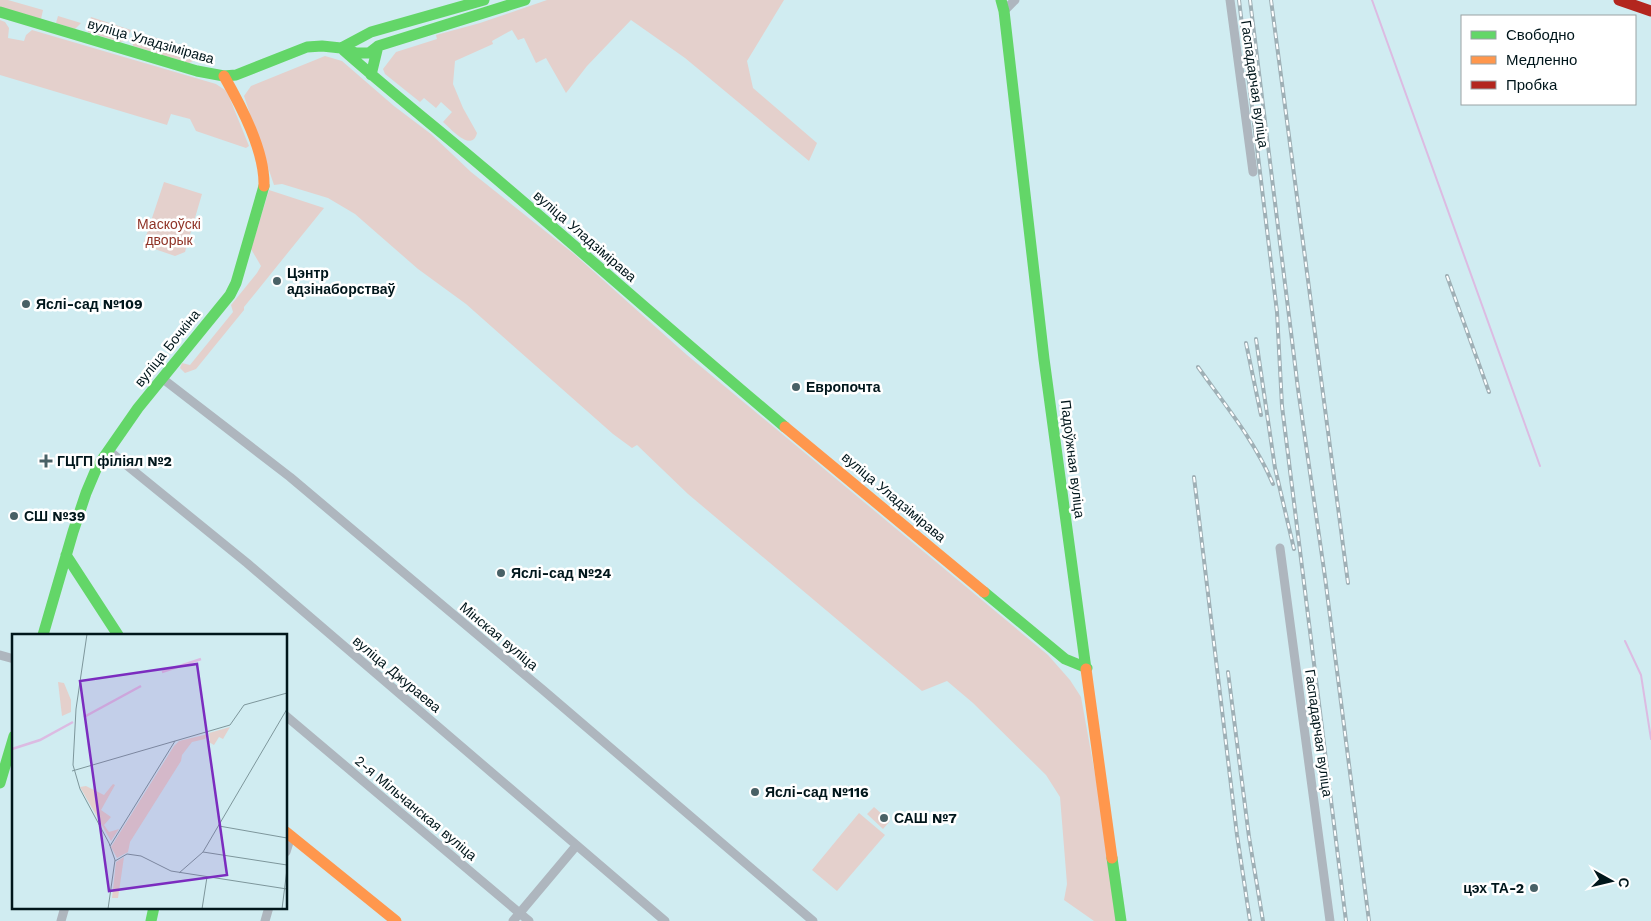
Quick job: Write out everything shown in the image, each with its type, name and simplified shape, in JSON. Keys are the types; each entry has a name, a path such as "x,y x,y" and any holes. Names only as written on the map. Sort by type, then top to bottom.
{"main road":[{"path":"341,48 371,32 484,0"},
{"path":"341,48 356,53 369,53 378,46 423,30 487,13 525,0"},
{"path":"1619,0 1646,6"},
{"name":"Падоўжная вуліца","path":"1002,6 1044,359 1121,921"},
{"name":"вуліца Уладзімірава","path":"0,12 197,71 224,76 236,75 307,47 341,48 371,75 485,168 692,349 1052,649 1065,659 1086,668"},
{"path":"371,75 378,46"},
{"name":"вуліца Бочкіна","path":"43,634 66,555 86,493 97,467 138,408 230,295 234,287 264,187 265,178 259,156 231,88 224,76"},
{"path":"66,555 117,634"},
{"path":"0,783 2,768 12,741"},
{"path":"289,834 381,916 396,921"},
{"path":"150,921 154,908"}],"street":[{"path":"1002,6 1015,0"},
{"name":"Гаспадарчая вуліца","path":"1230,0 1253,172"},
{"name":"Мінская вуліца","path":"162,379 290,477 813,921"},
{"name":"вуліца Джураева","path":"108,450 246,563 665,921"},
{"name":"Гаспадарчая вуліца","path":"1280,548 1330,921"},
{"name":"2-я Мільчанская вуліца","path":"288,718 529,921"},
{"path":"513,921 576,846"},
{"path":"61,921 65,908"},
{"path":"265,921 269,908"}],"green space":[{"path":"0,0 8,0 43,10 41,19 0,7"},
{"path":"547,0 784,0 747,61 753,88 817,143 809,161 685,58 631,20 587,66 566,93 546,58 536,63 524,38 518,40 512,30 492,41 493,44 455,61 453,84 463,108 477,133 471,141 461,138 443,122 452,112 441,102 436,108 424,98 420,102 385,74 383,69 396,52 437,39 436,35 480,23"},
{"path":"58,16 81,23 75,29 56,23"},
{"path":"91,17 131,30 129,34 89,22"},
{"path":"0,20 5,22 9,28 8,38 24,41 26,35 32,30 216,84 228,94 249,146 246,148 196,131 190,119 171,114 167,125 0,75"},
{"path":"87,24 127,37 124,41 120,42 88,32"},
{"path":"135,32 184,46 182,51 133,36"},
{"path":"132,39 194,58 193,61 189,63 133,46"},
{"path":"325,56 342,61 394,106 431,134 471,172 574,254 687,355 1048,655 1070,680 1081,697 1097,785 1117,921 1094,921 1064,900 1067,884 1060,797 1046,775 973,703 947,681 922,691 688,494 637,445 632,448 613,434 466,304 418,269 355,214 328,198 282,184 274,185 244,96 251,86"},
{"name":"Маскоўскі дворык","path":"164,182 202,194 185,252 175,256 143,245"},
{"path":"269,190 324,208 196,369 185,373 180,368 182,363 190,365 233,312 231,305 261,266 251,249"},
{"path":"874,807 890,821 883,829 867,814"},
{"path":"859,813 885,835 837,891 812,870"}],"waterway":[{"path":"1372,0 1540,466"},
{"path":"1625,641 1641,675 1651,739"}],"railway":[{"path":"1239,0 1277,312 1282,406 1346,921"},
{"path":"1250,0 1298,389 1325,577 1369,921"},
{"path":"1271,0 1348,583"},
{"path":"1447,276 1489,392"},
{"path":"1256,339 1275,468 1294,549"},
{"path":"1246,343 1261,415"},
{"path":"1198,367 1248,438 1273,484"},
{"path":"1194,477 1237,835 1250,921"},
{"path":"1228,672 1249,837 1263,921"}],"traffic: fast":[{"path":"341,48 371,32 484,0"},
{"path":"0,12 197,71 224,76 236,75 307,47 322,46 341,48 356,53 369,53 378,46 525,0"},
{"path":"1001,0 1004,11 1044,359 1086,669"},
{"path":"371,75 378,46"},
{"path":"341,48 785,427"},
{"path":"43,634 73,532 97,467 138,408 230,295 236,283 264,186"},
{"path":"66,555 117,634"},
{"path":"984,592 1065,659 1087,668"},
{"path":"0,783 12,743"},
{"path":"1112,858 1121,921"},
{"path":"151,921 154,908"}],"traffic: slow":[{"path":"224,76 251,129 261,158 264,186"},
{"path":"785,427 984,592"},
{"path":"1086,669 1112,858"},
{"path":"288,834 396,921"}],"traffic: jam":[{"path":"1619,0 1651,11"}],"place":[{"name":"Цэнтр адзінаборстваў","path":"277,281"},
{"name":"Яслі-сад №109","path":"26,304"},
{"name":"Европочта","path":"796,387"},
{"name":"ГЦГП філіял №2","path":"46,461"},
{"name":"СШ №39","path":"14,516"},
{"name":"Яслі-сад №24","path":"501,573"},
{"name":"Яслі-сад №116","path":"755,792"},
{"name":"САШ №7","path":"884,818"},
{"name":"цэх ТА-2","path":"1534,888"}]}
